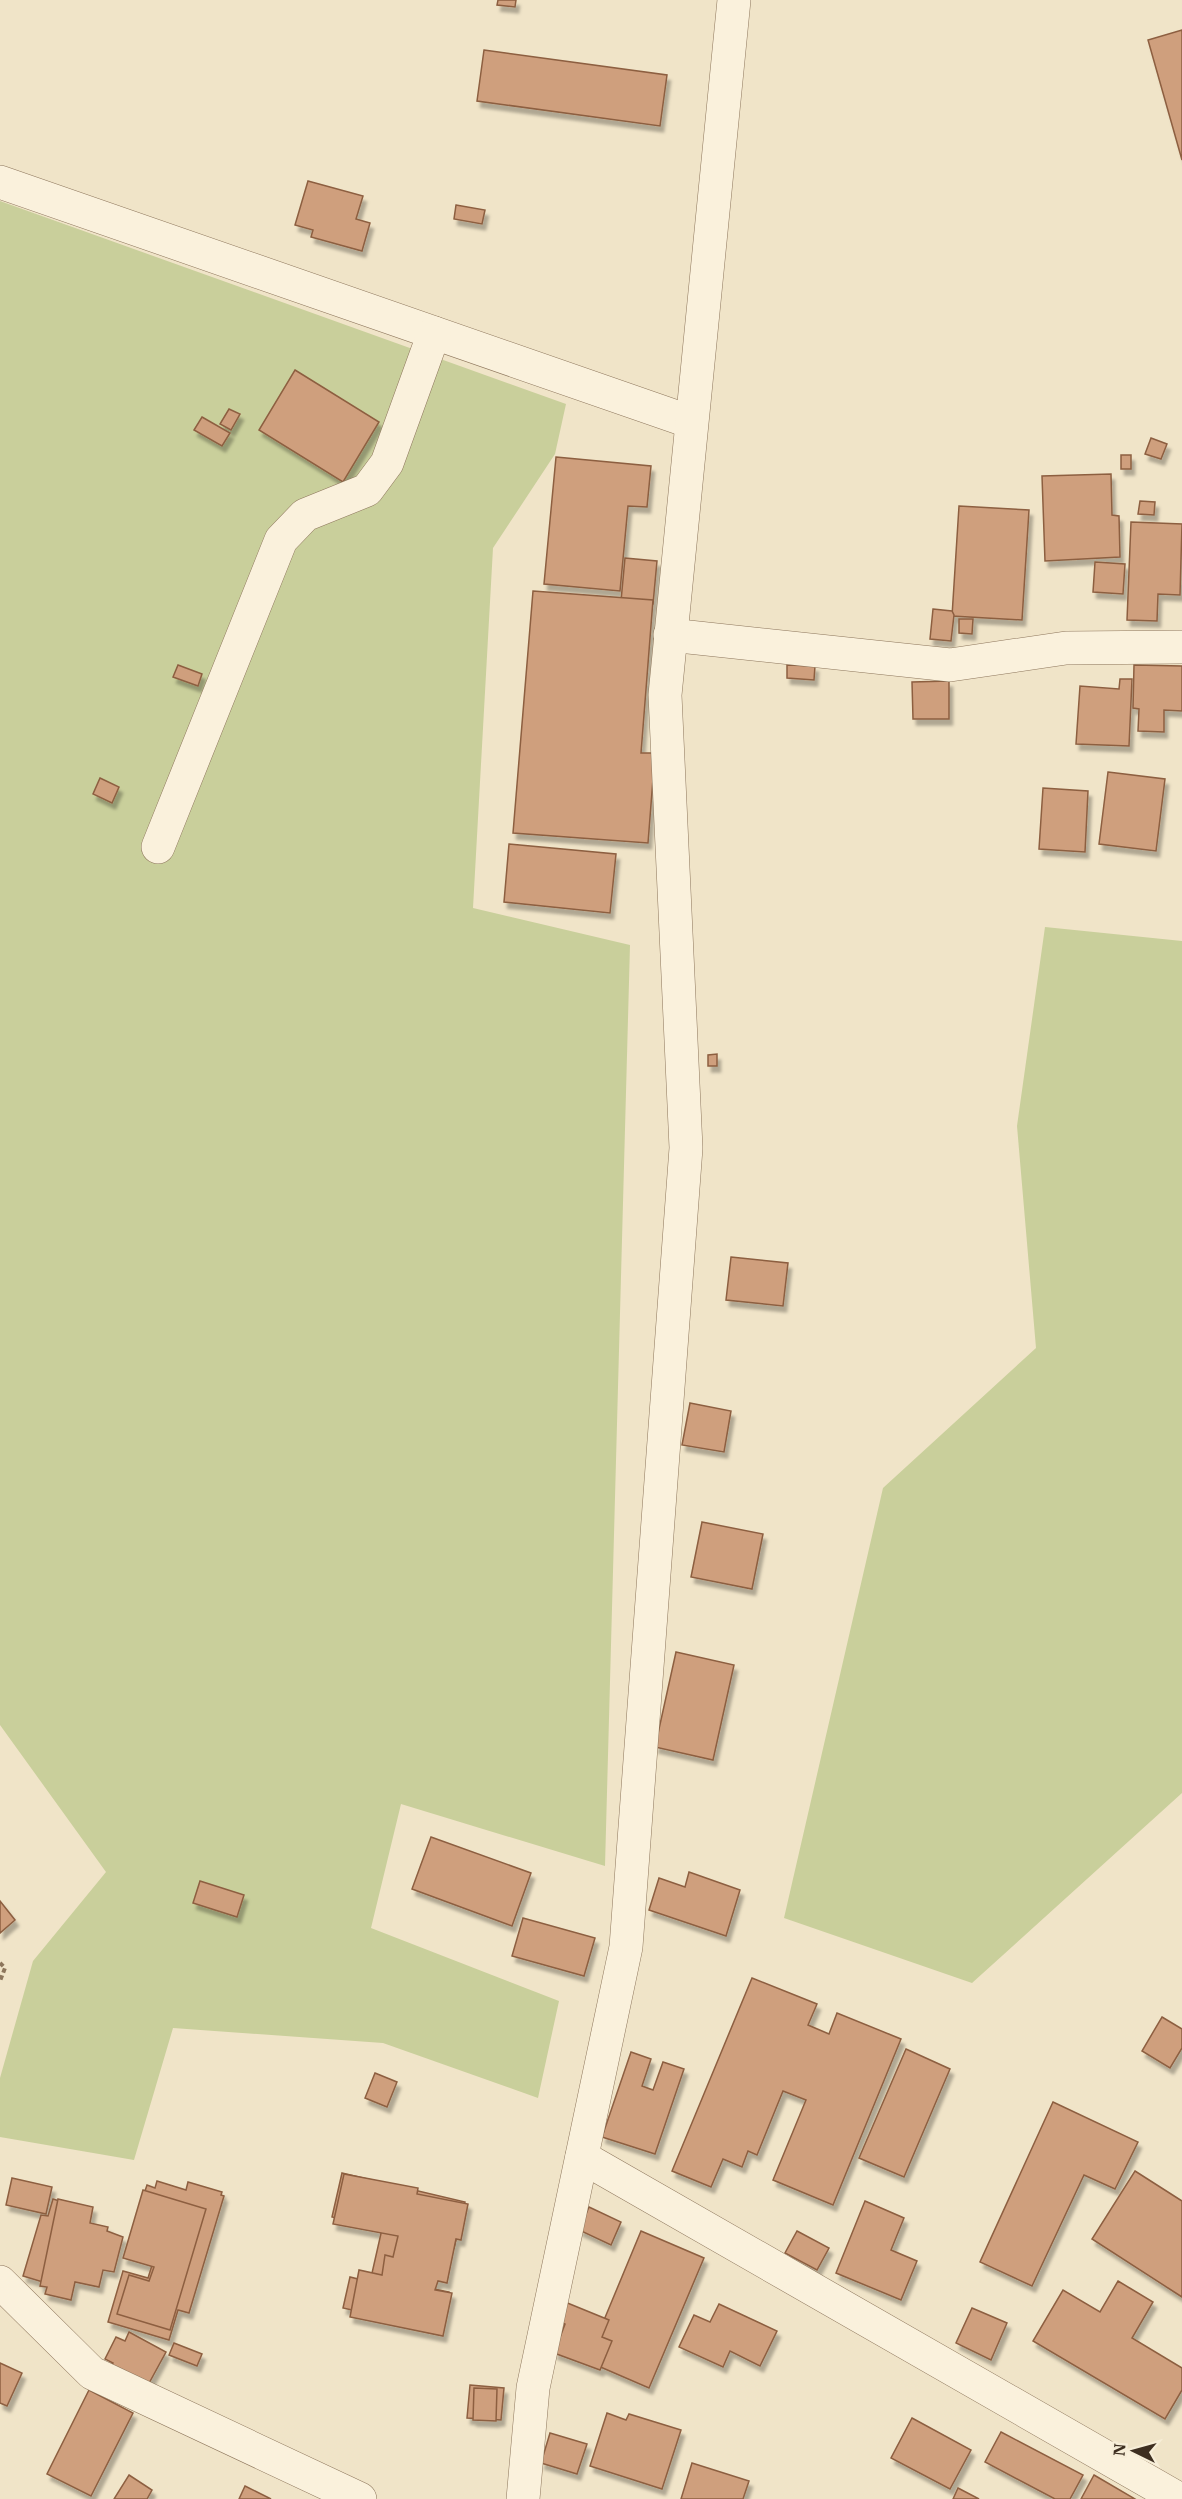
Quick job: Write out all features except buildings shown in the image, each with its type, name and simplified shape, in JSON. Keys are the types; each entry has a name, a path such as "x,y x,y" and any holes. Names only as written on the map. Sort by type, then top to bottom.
{"street":[{"path":"523,2499 533,2388 626,1947 686,1148 665,695 734,0"},
{"path":"0,182 692,422"},
{"path":"158,847 280,540 305,515 367,490 374,481 387,463 434,333"},
{"path":"670,635 950,665 1066,648 1182,647"},
{"path":"582,2157 1179,2499"},
{"path":"0,2282 92,2373 360,2499"}],"path":[{"path":"0,1963 5,1968 0,1981"}],"green space":[{"path":"0,201 566,404 555,454 493,548 473,908 630,945 605,1866 401,1804 371,1928 559,2001 538,2098 383,2043 173,2028 134,2160 0,2137 0,2078 33,1961 106,1872 0,1725"},
{"path":"1045,927 1182,941 1182,1793 972,1983 784,1918 883,1488 1036,1348 1017,1126"}]}
